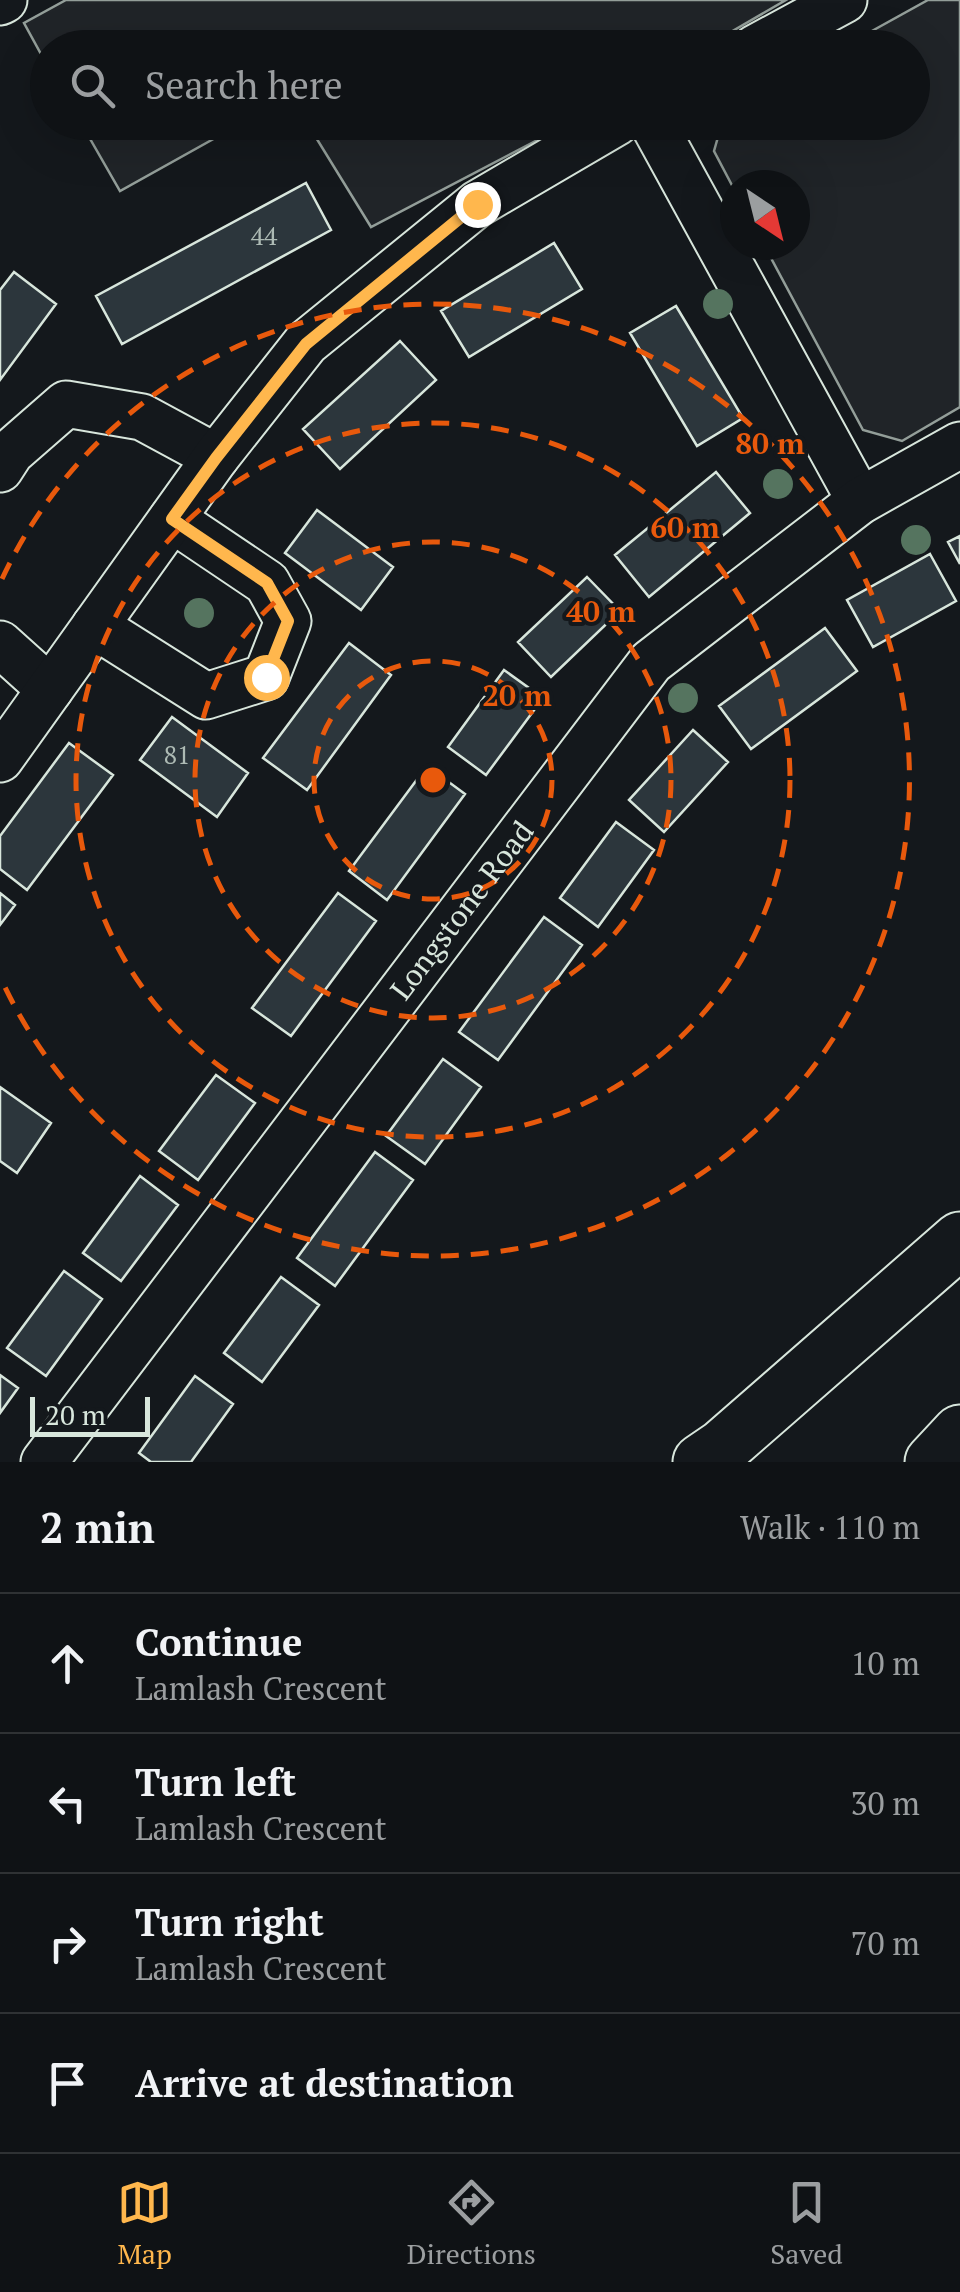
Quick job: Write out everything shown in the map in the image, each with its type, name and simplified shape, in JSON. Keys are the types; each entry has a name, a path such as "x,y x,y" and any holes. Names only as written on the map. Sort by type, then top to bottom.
{"highway":[{"path":"702,1462 960,1240"},
{"path":"933,1462 960,1433"}],"street":[{"path":"788,30 844,0"},
{"path":"0,759 216,458 306,344 477,204 586,140"},
{"path":"662,140 860,500"},
{"path":"0,469 11,452 66,404 142,417 216,458"},
{"name":"Longstone Road","path":"44,1462 651,662 860,500 960,445"},
{"path":"95,626 206,696 266,677 288,621 267,583 172,519"},
{"path":"0,644 50,688"}],"shaded area":[{"path":"66,0 786,0 734,30 30,30 30,34 24,23"},
{"path":"928,0 960,0 960,407 902,441 863,430 772,260 810,260 810,170 724,170 714,151 717,140 930,140 930,30 874,30"},
{"path":"91,140 212,140 120,191"},
{"path":"317,140 537,140 371,227"}],"building":[{"path":"306,183 331,230 122,344 96,296"},
{"path":"554,243 582,289 469,357 441,311"},
{"path":"14,272 56,304 0,380 0,290"},
{"path":"676,306 743,418 697,446 630,333"},
{"path":"400,341 436,380 340,469 303,429"},
{"path":"716,472 750,513 649,597 615,555"},
{"path":"317,510 393,567 361,610 285,553"},
{"path":"960,536 960,564 948,542"},
{"path":"930,554 956,601 873,647 847,600"},
{"path":"587,577 620,611 551,677 518,642"},
{"path":"825,628 857,671 751,749 719,706"},
{"path":"349,643 391,675 307,790 263,758"},
{"path":"504,670 543,698 486,775 448,747"},
{"path":"172,717 248,773 217,817 140,760"},
{"path":"693,730 728,762 664,832 629,800"},
{"path":"69,743 113,775 27,890 0,869 0,836"},
{"path":"427,766 465,794 387,900 349,871"},
{"path":"616,822 654,850 598,927 560,898"},
{"path":"0,893 15,905 0,925"},
{"path":"338,893 376,921 291,1036 252,1008"},
{"path":"544,917 582,945 498,1060 459,1032"},
{"path":"443,1059 481,1087 425,1164 386,1136"},
{"path":"216,1075 255,1103 198,1180 159,1151"},
{"path":"0,1087 51,1123 17,1173 0,1161"},
{"path":"375,1152 413,1180 335,1286 297,1258"},
{"path":"140,1176 178,1205 121,1281 83,1253"},
{"path":"64,1271 102,1299 46,1376 7,1348"},
{"path":"281,1277 319,1305 262,1382 224,1353"},
{"path":"0,1375 18,1388 0,1413"},
{"path":"195,1376 233,1404 191,1462 151,1462 139,1453"}],"route":[{"path":"266,677 288,621 267,583 172,519 306,344 477,204"}]}
